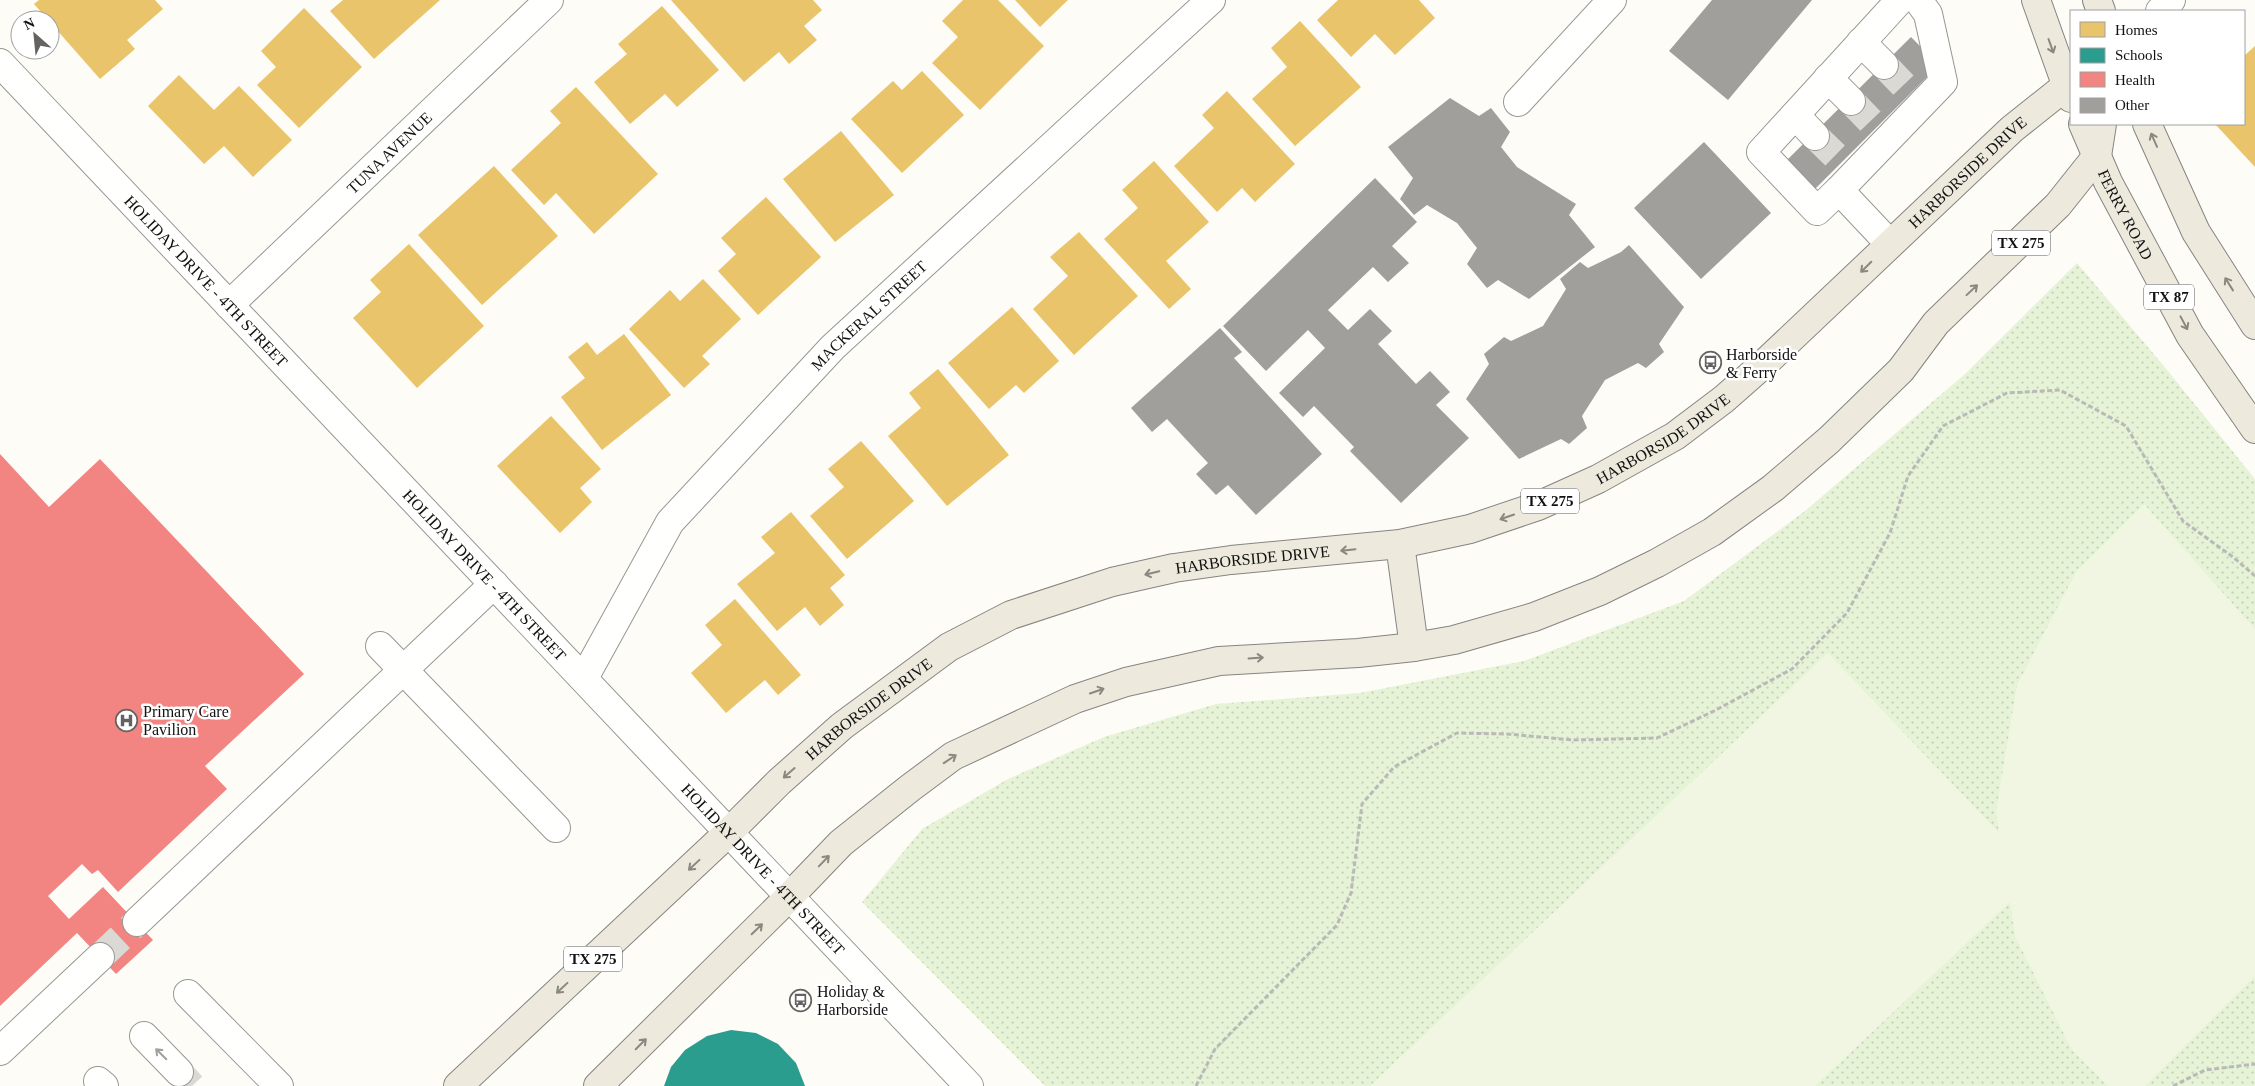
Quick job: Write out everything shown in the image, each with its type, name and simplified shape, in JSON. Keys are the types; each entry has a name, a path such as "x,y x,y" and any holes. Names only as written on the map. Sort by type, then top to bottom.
{"main road":[{"path":"2036,0 2070,89"},
{"name":"HARBORSIDE DRIVE","path":"458,1086 729,832 779,782 842,726 949,647 1012,615 1112,582 1174,568 1231,560 1400,544 1470,529 1538,506 1598,480 1634,461 1674,436 1724,399 1766,362 2012,129 2070,89"},
{"name":"FERRY ROAD","path":"2083,125 2108,182 2190,335 2255,429"},
{"path":"2097,156 2102,125"},
{"path":"2147,125 2196,232 2255,325"},
{"name":"TX 275","path":"598,1086 841,843 953,756 1075,699 1126,682 1219,661 1358,653 1414,647 1454,640 1534,617 1600,591 1657,564 1712,532 1766,494 1829,440 1901,370 1936,323 2046,218 2097,156"},
{"path":"1400,544 1414,647"}],"street":[{"name":"TUNA AVENUE","path":"229,305 549,0"},
{"name":"MACKERAL STREET","path":"584,678 670,522 833,347 1211,0"},
{"path":"1518,102 1612,0"},
{"path":"1900,0 1761,152 1817,212 1917,98 1943,82 1928,14 1918,0"},
{"path":"2161,10 2172,0"},
{"path":"1861,42 1884,65"},
{"name":"HOLIDAY DRIVE - 4TH STREET","path":"0,63 969,1086"},
{"path":"1828,78 1850,102"},
{"path":"1795,115 1815,136"},
{"path":"1846,177 1889,244"},
{"path":"137,922 494,584"},
{"path":"380,646 556,828"},
{"path":"0,1051 100,957"},
{"path":"188,994 279,1086"},
{"path":"144,1036 179,1072"}],"path":[{"path":"1196,1086 1215,1049 1337,924 1351,893 1362,804 1394,767 1457,732 1574,740 1657,738 1716,710 1792,669 1847,613 1890,533 1908,476 1943,426 2007,393 2060,390 2126,426 2183,521 2233,557 2255,576"},
{"path":"2174,1086 2205,1070 2255,1064"}],"green space":[{"path":"2077,263 2168,371 2255,479 2255,1086 1045,1086 862,902 922,829 1008,779 1104,737 1216,704 1360,693 1524,661 1684,601 1805,511 1965,374"},
{"path":"2144,504 2255,629 2255,976 2145,1086 2108,1086 2072,1050 2015,936 2010,902 1815,1086 1370,1086 1828,653 1999,833 1996,811 2017,685 2076,572"}],"building: Homes":[{"path":"39,0 155,0 163,9 127,40 135,49 100,79 60,34 60,10 39,10 34,4"},
{"path":"343,0 440,0 374,59 330,11"},
{"path":"671,0 813,0 822,10 804,26 817,40 789,64 779,52 744,82"},
{"path":"963,0 998,0 1044,46 980,110 932,63 958,37 942,21"},
{"path":"1015,0 1068,0 1040,27"},
{"path":"1338,0 1419,0 1435,18 1395,55 1375,34 1351,57 1317,20"},
{"path":"662,6 719,70 677,107 665,94 630,124 594,82 627,54 618,44"},
{"path":"304,8 362,67 299,128 257,85 276,67 261,51"},
{"path":"1300,21 1361,87 1295,146 1252,99 1287,67 1271,48"},
{"path":"2255,46 2255,167 2216,125 2245,125 2245,55"},
{"path":"922,71 964,115 902,173 851,119 893,81 902,90"},
{"path":"179,75 214,110 239,86 292,140 253,177 224,146 204,164 148,106"},
{"path":"576,87 658,174 594,234 556,193 544,205 511,170 561,123 550,111"},
{"path":"1227,91 1295,164 1255,202 1242,188 1217,212 1174,166 1214,128 1202,115"},
{"path":"841,131 894,195 835,242 783,179"},
{"path":"1154,161 1209,222 1166,261 1191,289 1169,309 1104,239 1138,208 1122,190"},
{"path":"494,166 558,236 482,305 418,235"},
{"path":"766,197 821,257 758,315 718,271 736,254 721,238"},
{"path":"1079,232 1138,296 1074,355 1033,309 1068,276 1050,257"},
{"path":"409,244 484,326 417,388 353,318 381,292 370,280"},
{"path":"703,279 741,319 702,356 710,364 684,388 629,329 670,290 680,301"},
{"path":"1012,307 1059,361 1024,393 1016,385 989,409 948,363"},
{"path":"624,334 671,395 602,450 561,397 585,378 568,357 587,342 597,355"},
{"path":"938,369 1009,455 947,506 888,436 921,408 909,393"},
{"path":"551,416 601,469 580,488 592,502 560,533 497,466"},
{"path":"861,441 914,501 847,559 810,516 844,487 828,469"},
{"path":"791,512 845,575 830,588 844,605 820,626 805,607 777,631 737,584 775,553 761,537"},
{"path":"735,599 801,675 778,695 765,680 726,713 691,673 722,645 705,625"}],"building: Schools":[{"path":"731,1030 756,1033 778,1044 796,1063 805,1086 664,1086 671,1067 685,1050 707,1036"}],"building: Health":[{"name":"Primary Care Pavilion","path":"0,454 49,507 100,459 304,674 205,766 227,789 118,892 98,870 92,874 82,864 48,896 69,919 103,887 153,940 116,974 77,933 0,1006"}],"building: Other":[{"path":"1712,0 1812,0 1728,100 1669,51"},
{"path":"1911,37 1939,65 1813,191 1785,162"},
{"path":"1450,98 1479,116 1491,108 1510,132 1501,147 1517,167 1576,204 1569,215 1595,247 1529,299 1498,280 1487,288 1467,264 1477,248 1457,223 1427,205 1414,215 1400,199 1413,178 1388,147"},
{"path":"1704,142 1771,213 1701,279 1634,208"},
{"path":"1375,178 1417,222 1392,246 1409,263 1388,282 1373,267 1328,310 1348,330 1370,309 1392,331 1378,344 1416,384 1430,371 1450,392 1436,405 1469,438 1401,503 1350,451 1354,447 1314,406 1303,417 1279,393 1325,348 1308,330 1266,371 1223,326"},
{"path":"1629,245 1684,307 1659,344 1664,352 1646,368 1638,363 1605,380 1582,416 1587,428 1569,444 1561,439 1519,459 1466,399 1489,364 1484,354 1504,337 1511,341 1543,326 1566,289 1560,279 1580,262 1588,268 1621,252"},
{"path":"1220,328 1242,352 1234,358 1322,454 1256,515 1228,485 1216,495 1196,474 1208,463 1167,419 1152,432 1131,408"}],"tunnel":[{"path":"1884,65 1912,94"},
{"path":"1851,101 1879,130"},
{"path":"1815,136 1844,164"},
{"path":"100,957 137,922"},
{"path":"179,1072 192,1086"}],"place":[{"name":"Harborside & Ferry","path":"1710,363"},
{"name":"Primary Care Pavilion","path":"127,720"},
{"name":"Holiday & Harborside","path":"801,1000"}]}
